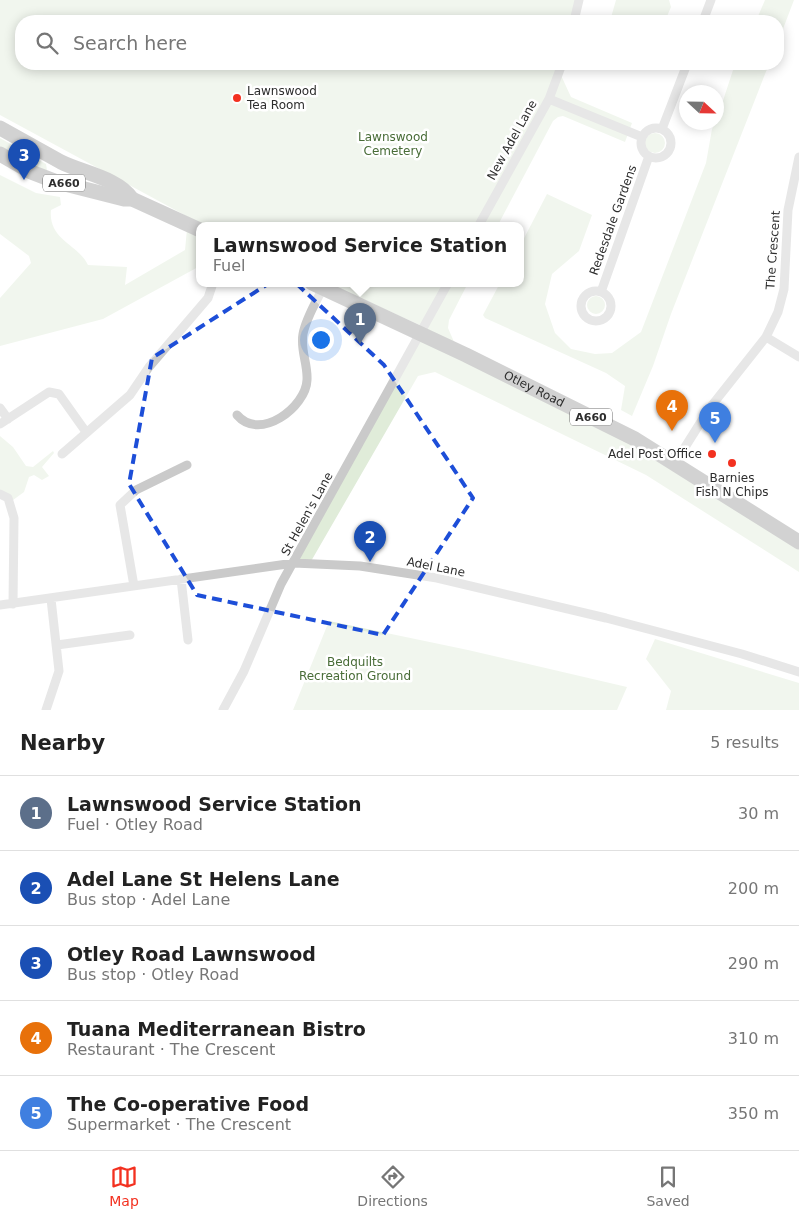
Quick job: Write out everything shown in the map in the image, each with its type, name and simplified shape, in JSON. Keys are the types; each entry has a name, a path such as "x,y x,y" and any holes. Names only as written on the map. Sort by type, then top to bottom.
{"highway":[{"name":"A660","path":"0,128 59,161 114,184 127,191 132,199"},
{"name":"A660","path":"0,154 31,172 56,182 124,199 132,199 196,228"},
{"name":"Otley Road","path":"321,287 635,439 799,542"}],"street":[{"path":"575,15 579,0"},
{"path":"705,15 711,0"},
{"name":"New Adel Lane","path":"481,222 549,99 560,70"},
{"path":"549,99 642,137 647,130 654,128 662,129 685,70"},
{"name":"Redesdale Gardens","path":"642,137 642,150 649,156 660,157 668,151 670,137 662,129"},
{"name":"Redesdale Gardens","path":"601,292 649,156"},
{"name":"The Crescent","path":"675,463 709,409 766,336 778,312 784,289 788,210 799,157"},
{"path":"62,454 130,395 149,367 208,298 212,287"},
{"path":"237,416 255,426 268,424 276,420 301,396 307,380 302,352 302,335 316,287"},
{"path":"421,334 446,287"},
{"name":"St Helen's Lane","path":"223,710 233,695 281,584 421,334"},
{"path":"766,336 799,357"},
{"path":"0,424 49,392 59,394 86,432"},
{"path":"0,408 8,418"},
{"path":"134,586 120,504 136,490 187,465"},
{"path":"0,494 8,498 14,518 14,604"},
{"name":"Adel Lane","path":"0,605 294,563 360,566 437,578 606,618 742,654 799,672"},
{"path":"181,579 188,640"},
{"path":"48,709 59,671 51,599"},
{"path":"57,645 130,635"}],"highlighted area":[{"path":"285,273 384,365 473,498 383,635 197,595 129,484 152,358"}],"green space":[{"name":"Lawnswood Cemetery","path":"0,0 579,0 575,15 15,15 15,70 559,70 571,97 632,123 625,142 563,116 558,117 553,121 500,222 197,222 0,115"},
{"path":"616,0 669,0 671,7 668,15 612,15"},
{"path":"765,0 794,0 784,26 784,15 759,15"},
{"path":"733,70 767,70 632,416 621,410 625,386 606,373 485,318 483,315 498,287 524,287 524,238 547,194 592,215 579,251 552,274 545,304 555,333 571,349 595,354 612,353 641,332 706,163 712,130 724,130 724,98"},
{"path":"651,133 659,133 665,139 665,147 659,153 651,153 645,147 645,139"},
{"path":"0,138 46,164 47,170 44,172 0,150"},
{"path":"0,175 36,193 60,197 61,205 51,210 51,220 59,235 78,252 88,265 127,267 125,285 185,250 187,229 196,233 196,268 103,319 0,346 0,298 31,263 29,256 0,234"},
{"path":"337,287 466,287 449,320 448,328 458,351 635,439 799,542 799,572 646,475 435,372 418,376 310,563 294,563 424,327"},
{"path":"596,296 602,299 605,305 602,311 596,314 590,311 587,305 590,299"},
{"path":"0,436 13,447 26,466 33,467 53,451 54,453 42,467 49,476 42,480 34,475 29,477 24,492 9,503 0,494"},
{"name":"Bedquilts Recreation Ground","path":"329,621 468,650 627,687 617,710 293,710"},
{"path":"655,639 799,683 799,710 666,710 671,691 646,659"}],"place":[{"name":"Lawnswood Tea Room","path":"237,98"},
{"name":"Otley Road Lawnswood","path":"24,180"},
{"name":"Lawnswood Service Station","path":"360,344"},
{"name":"Tuana Mediterranean Bistro","path":"672,431"},
{"name":"The Co-operative Food","path":"715,443"},
{"name":"Adel Post Office","path":"712,454"},
{"name":"Barnies Fish N Chips","path":"732,463"},
{"name":"Adel Lane St Helens Lane","path":"370,562"}]}
